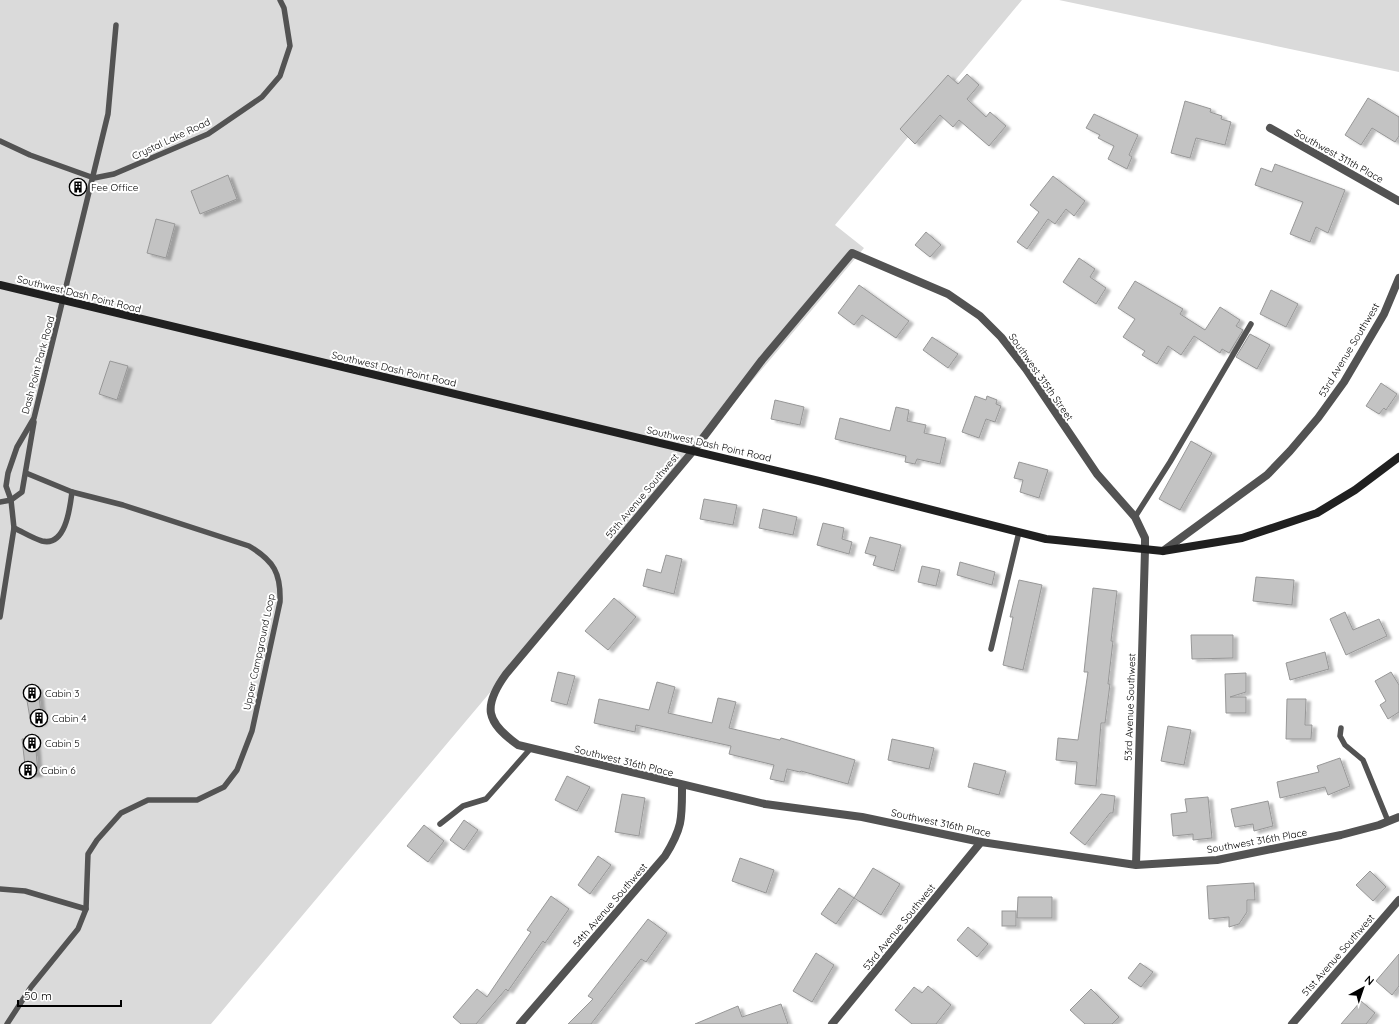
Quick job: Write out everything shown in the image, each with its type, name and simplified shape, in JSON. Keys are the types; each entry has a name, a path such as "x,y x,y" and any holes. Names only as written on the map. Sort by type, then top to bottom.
{"main road":[{"name":"Southwest Dash Point Road","path":"0,285 923,506 1046,539 1145,550 1163,550 1242,538 1297,521 1317,513 1354,490 1399,457"}],"street":[{"name":"Southwest 311th Place","path":"1270,128 1399,200"},
{"name":"55th Avenue Southwest","path":"492,718 491,702 495,689 506,674 693,451 762,360 852,253"},
{"name":"Southwest 315th Street","path":"852,253 948,294 980,316 1002,337 1026,369 1097,474 1135,517 1145,538 1145,550"},
{"name":"53rd Avenue Southwest","path":"1163,550 1267,475 1290,451 1318,418 1344,382 1384,314 1399,278"},
{"name":"53rd Avenue Southwest","path":"1136,865 1145,550"},
{"name":"Southwest 316th Place","path":"492,718 496,728 518,745 765,804 862,817 981,842 1136,865 1218,860 1341,835 1399,817"},
{"name":"54th Avenue Southwest","path":"520,1024 665,856 677,837 682,819 682,785"},
{"name":"53rd Avenue Southwest","path":"832,1024 981,842"},
{"name":"51st Avenue Southwest","path":"1292,1024 1399,900"}],"lane":[{"name":"Crystal Lake Road","path":"94,178 114,174 208,134 262,97 280,76 290,46 284,8 280,0"},
{"path":"64,301 108,114 116,24"},
{"path":"0,141 30,155 94,178"},
{"name":"Dash Point Park Road","path":"11,500 6,486 8,473 17,447 34,418 64,301"},
{"path":"1135,517 1170,462 1251,324"},
{"path":"0,502 11,500 22,492 34,418"},
{"name":"Upper Campground Loop","path":"7,1024 31,987 78,929 86,909 88,854 97,840 121,813 148,800 197,800 224,787 237,770 252,731 280,602 281,584 266,557 249,546 123,505 72,492 26,472"},
{"path":"14,528 43,542 52,541 57,538 67,521 72,492"},
{"path":"0,617 14,528 11,500"},
{"path":"990,649 1019,532"},
{"path":"1341,728 1340,736 1345,745 1363,760 1388,821"},
{"path":"440,824 462,806 486,798 531,748"},
{"path":"0,889 25,891 86,909"}],"shaded area":[{"path":"0,0 1022,0 835,225 864,248 211,1024 0,1024"},
{"path":"1059,0 1399,0 1399,72"}],"building":[{"path":"967,74 979,85 967,99 986,117 990,112 1006,126 989,146 959,120 953,127 940,115 915,144 900,129 948,75 958,84"},
{"path":"1368,98 1399,117 1399,136 1395,142 1372,128 1361,145 1345,135"},
{"path":"1185,101 1211,109 1210,112 1222,116 1221,119 1231,122 1225,145 1196,138 1190,158 1171,153"},
{"path":"1094,114 1138,135 1129,155 1132,157 1127,169 1108,159 1114,146 1098,138 1100,135 1086,128"},
{"path":"1275,164 1345,190 1328,233 1316,227 1310,242 1290,234 1303,202 1255,185 1261,168 1272,172"},
{"path":"228,175 237,199 200,214 191,191"},
{"path":"1053,176 1085,201 1074,216 1066,209 1055,224 1048,219 1027,249 1017,242 1039,212 1030,205"},
{"path":"156,219 175,224 166,258 147,253"},
{"path":"926,232 941,245 930,257 915,245"},
{"path":"1079,258 1095,269 1090,277 1106,288 1096,304 1063,282"},
{"path":"1135,281 1183,309 1180,314 1205,330 1220,307 1240,320 1236,326 1243,330 1229,353 1222,349 1220,353 1194,336 1181,355 1168,346 1157,364 1142,355 1145,351 1123,337 1135,319 1118,308"},
{"path":"859,285 909,321 896,338 862,315 854,325 838,313"},
{"path":"1271,290 1298,304 1286,327 1260,314"},
{"path":"1250,334 1270,345 1257,369 1236,357"},
{"path":"932,337 958,354 948,368 923,350"},
{"path":"110,361 128,366 117,400 99,394"},
{"path":"1381,383 1397,394 1386,410 1384,408 1379,414 1366,406"},
{"path":"975,396 986,400 987,396 997,400 996,404 1001,406 995,422 986,419 979,438 962,432"},
{"path":"775,400 804,407 800,425 771,419"},
{"path":"896,407 909,410 907,421 926,425 924,433 946,438 940,464 917,459 915,464 905,462 906,456 835,439 840,418 890,431"},
{"path":"1191,441 1212,453 1180,510 1159,499"},
{"path":"1019,462 1048,470 1039,498 1020,492 1023,480 1014,478"},
{"path":"704,499 737,505 733,525 700,519"},
{"path":"763,509 797,517 793,535 759,528"},
{"path":"823,523 844,528 842,539 852,542 849,554 817,545"},
{"path":"870,537 901,545 894,571 873,565 876,556 865,553"},
{"path":"666,555 682,559 674,594 643,586 647,569 661,573"},
{"path":"960,562 995,572 992,585 957,575"},
{"path":"922,566 940,570 936,586 918,582"},
{"path":"1256,577 1294,580 1292,605 1253,601"},
{"path":"1019,580 1042,585 1023,670 1003,665 1013,617 1010,617"},
{"path":"1093,588 1117,591 1111,641 1113,641 1108,684 1110,684 1105,723 1101,723 1096,786 1075,784 1077,762 1056,760 1058,738 1078,740 1088,672 1084,672"},
{"path":"614,598 636,617 608,650 585,631"},
{"path":"1345,612 1353,630 1379,619 1387,636 1346,655 1330,619"},
{"path":"1191,635 1233,635 1233,658 1192,659"},
{"path":"1325,652 1329,669 1290,680 1286,663"},
{"path":"558,672 575,676 567,705 551,701"},
{"path":"1391,672 1399,685 1399,712 1388,719 1380,705 1386,701 1375,681"},
{"path":"1246,673 1246,692 1230,697 1246,697 1246,713 1226,713 1225,674"},
{"path":"657,682 675,687 668,713 712,723 718,698 736,702 729,728 780,740 781,738 855,760 848,784 801,771 787,769 784,782 770,779 774,765 729,754 731,746 636,725 635,732 594,723 599,699 649,710"},
{"path":"38,688 42,722 31,724 25,689"},
{"path":"1287,699 1306,699 1305,725 1312,725 1311,739 1286,739"},
{"path":"1168,726 1191,730 1184,765 1161,761"},
{"path":"35,738 38,774 26,774 22,739"},
{"path":"892,739 934,748 929,769 888,760"},
{"path":"1340,758 1350,786 1328,795 1325,787 1280,798 1277,782 1319,772 1317,766"},
{"path":"974,763 1006,771 999,795 968,787"},
{"path":"567,776 590,787 577,811 555,800"},
{"path":"622,794 645,798 639,836 615,832"},
{"path":"1101,794 1115,796 1113,813 1110,813 1085,845 1070,833"},
{"path":"1208,797 1212,838 1193,840 1193,834 1173,836 1171,814 1187,812 1185,799"},
{"path":"1268,801 1273,826 1254,831 1253,824 1235,827 1231,809"},
{"path":"464,820 478,830 464,850 450,840"},
{"path":"424,825 444,841 428,862 407,846"},
{"path":"598,856 611,865 590,894 578,885"},
{"path":"740,858 774,870 766,893 732,881"},
{"path":"873,868 900,884 881,915 854,898"},
{"path":"1370,871 1386,887 1373,901 1356,885"},
{"path":"1254,883 1255,900 1247,900 1247,912 1239,924 1229,927 1229,917 1209,919 1207,886"},
{"path":"839,888 854,898 836,924 821,914"},
{"path":"551,896 569,909 545,943 543,941 508,991 506,989 476,1024 461,1024 453,1017 477,989 487,997 531,932 527,930"},
{"path":"1018,897 1052,897 1052,918 1017,918"},
{"path":"1002,911 1016,911 1016,926 1002,926"},
{"path":"648,919 667,933 646,962 641,959 591,1024 568,1024 593,999 588,996"},
{"path":"968,927 988,944 977,957 957,940"},
{"path":"816,953 834,965 812,1002 793,991"},
{"path":"1399,954 1399,986 1392,995 1376,981"},
{"path":"1140,963 1153,972 1141,987 1128,978"},
{"path":"928,986 951,1005 936,1024 912,1024 895,1010 914,987 922,993"},
{"path":"1091,989 1119,1017 1112,1024 1085,1024 1070,1010"},
{"path":"1361,1001 1375,1013 1366,1024 1341,1024"},
{"path":"781,1004 788,1024 695,1024 738,1006 742,1017"}],"place":[{"name":"Fee Office","path":"78,187"},
{"name":"Cabin 3","path":"32,693"},
{"name":"Cabin 4","path":"39,718"},
{"name":"Cabin 5","path":"32,743"},
{"name":"Cabin 6","path":"28,770"}]}
